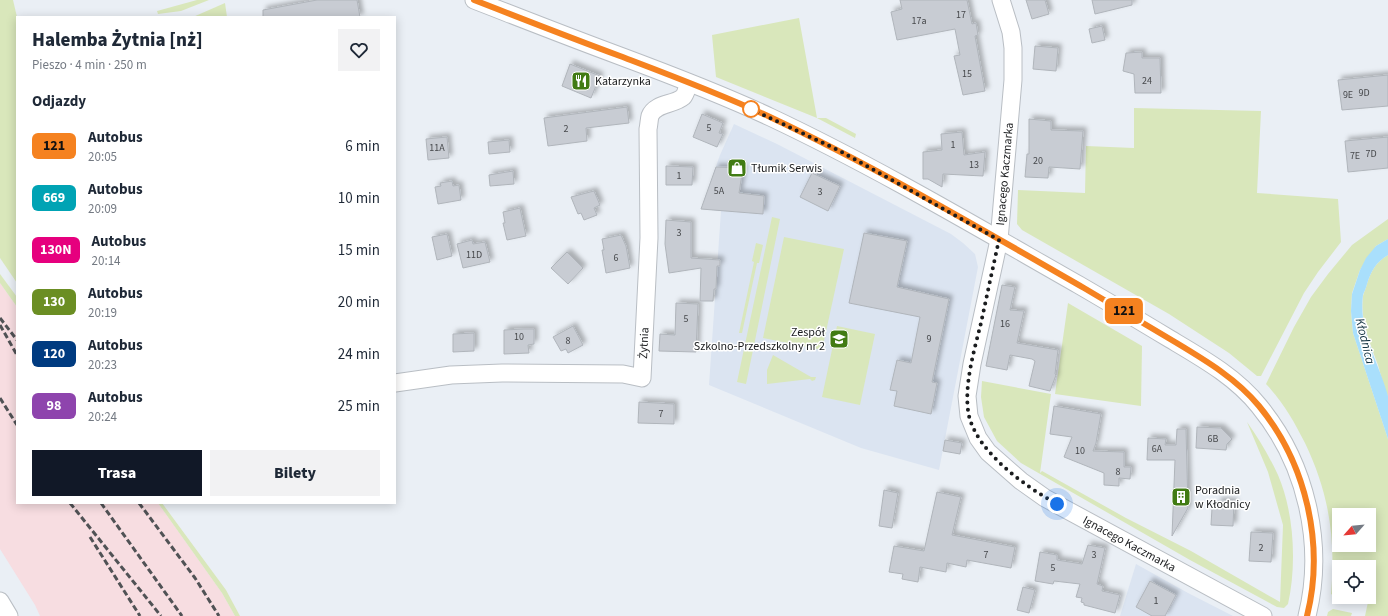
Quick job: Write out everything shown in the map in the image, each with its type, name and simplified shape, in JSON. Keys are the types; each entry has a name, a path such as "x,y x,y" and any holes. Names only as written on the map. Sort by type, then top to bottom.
{"street":[{"path":"474,0 689,83 767,116 840,151 1128,313 1209,363 1246,391 1260,407 1285,443 1298,471 1308,506 1314,544 1313,575 1307,616"},
{"name":"Ignacego Kaczmarka","path":"1001,0 1011,32 1013,48 1013,80 999,240 972,364 967,396 969,416 978,438 988,452 998,461 1021,481 1045,498 1263,616"},
{"name":"Żytnia","path":"396,382 451,375 502,373 623,374 642,378 649,238 648,129 650,116 654,110 666,104 676,102 684,96 689,83"},
{"path":"0,601 9,616"}],"shaded area":[{"name":"Zespół Szkolno-Przedszkolny nr 2","path":"734,124 777,144 951,234 975,254 978,267 939,470 861,448 709,385 721,211 701,209 720,155"},
{"path":"0,283 16,306 16,504 159,504 222,593 235,616 40,616 35,605 0,549"},
{"path":"1136,564 1188,593 1233,616 1120,616"}],"green space":[{"path":"0,0 13,0 17,16 16,282 0,258"},
{"path":"197,0 209,0 181,11 158,14 157,11"},
{"path":"225,3 227,16 195,16"},
{"path":"799,18 817,118 716,77 712,35"},
{"path":"1134,108 1261,111 1257,193 1338,199 1341,242 1304,293 1261,376 1257,376 1229,353 1169,314 1022,230 1017,224 1018,190 1085,193 1086,146 1134,148"},
{"path":"817,118 826,118 856,134 855,138"},
{"path":"772,217 780,219 746,384 737,382"},
{"path":"1388,219 1388,239 1376,246 1360,270 1352,293 1351,311 1353,333 1388,439 1388,616 1365,616 1368,604 1376,604 1376,560 1332,560 1329,517 1320,480 1297,427 1283,405 1266,384 1294,327 1311,297 1352,245"},
{"path":"784,237 844,249 822,350 763,338"},
{"path":"756,243 763,245 759,263 757,263 742,333 739,333 754,262 752,261"},
{"path":"1388,255 1388,397 1366,331 1362,305 1363,294 1372,271 1380,261"},
{"path":"0,274 16,296 16,306 0,283"},
{"path":"1068,303 1142,346 1141,406 1055,394"},
{"path":"837,326 875,334 860,405 822,397"},
{"path":"773,355 811,377 816,377 815,380 812,381 810,379 767,384 767,370"},
{"path":"982,381 1051,394 1040,473 1042,471 1126,518 1191,551 1280,602 1283,525 1268,472 1247,422 1275,468 1288,505 1291,522 1293,555 1291,588 1288,604 1284,608 1277,607 1190,560 1021,463 997,441 984,417 981,397"},
{"path":"159,504 163,504 226,590 240,616 235,616 222,593"},
{"path":"1332,574 1332,595 1331,594"},
{"path":"1333,609 1352,613 1351,616 1327,616 1328,612"}],"water":[{"name":"Kłodnica","path":"1388,239 1388,255 1374,267 1370,275 1363,295 1362,308 1366,334 1388,396 1388,439 1353,333 1351,311 1352,294 1360,270 1366,258 1376,246"}],"building":[{"path":"317,0 357,0 360,16 263,16 263,10"},
{"path":"900,0 967,0 972,24 976,23 978,35 975,36 985,91 963,95 954,56 960,55 955,29 897,40 891,12 902,9"},
{"path":"1026,0 1045,0 1049,14 1032,19"},
{"path":"1092,0 1132,0 1132,5 1095,14"},
{"path":"1102,26 1105,40 1092,43 1089,29"},
{"path":"1035,46 1058,48 1056,71 1033,69"},
{"path":"1142,52 1142,58 1160,58 1161,93 1135,93 1134,74 1123,71 1126,53"},
{"path":"570,64 600,76 591,98 562,86"},
{"path":"1388,75 1388,106 1342,110 1338,80"},
{"path":"627,107 629,123 586,128 587,141 548,146 544,118"},
{"path":"702,114 723,123 719,133 723,134 717,147 693,137"},
{"path":"1029,119 1051,121 1051,130 1083,131 1080,169 1049,167 1048,178 1025,177 1027,154 1029,154"},
{"path":"962,132 964,155 985,152 983,176 943,174 942,187 928,179 923,179 923,152 942,150 941,134"},
{"path":"447,137 449,158 428,160 426,139"},
{"path":"1388,137 1388,168 1348,172 1345,141"},
{"path":"509,140 510,152 489,154 488,142"},
{"path":"666,166 693,167 692,185 666,185"},
{"path":"716,167 743,168 739,193 764,196 763,214 701,209"},
{"path":"513,171 514,184 490,186 489,175"},
{"path":"812,173 840,186 828,211 800,197"},
{"path":"452,181 453,186 459,185 461,200 438,204 435,187 441,186 440,183"},
{"path":"594,191 600,205 594,208 597,215 584,220 581,213 578,214 571,197"},
{"path":"520,208 526,236 507,240 503,223 505,223 503,212"},
{"path":"666,220 691,222 691,258 720,260 720,266 717,266 716,289 714,289 713,301 700,301 701,268 669,273 665,244"},
{"path":"864,233 907,241 897,287 949,299 932,382 937,383 931,414 894,406 897,391 890,390 897,360 911,363 920,317 849,303"},
{"path":"447,234 452,256 437,260 432,237"},
{"path":"621,235 626,246 630,268 606,273 602,250 604,250 602,239"},
{"path":"472,240 473,244 485,242 490,262 463,268 457,244"},
{"path":"567,252 583,268 568,284 551,268"},
{"path":"1002,285 1015,287 1010,310 1024,311 1017,343 1058,350 1056,375 1050,391 1029,386 1035,361 1032,359 1010,355 1007,370 986,366"},
{"path":"676,303 698,304 696,352 659,351 660,334 675,335"},
{"path":"573,326 583,345 568,353 566,349 561,351 553,337"},
{"path":"534,329 534,344 528,345 529,353 504,354 504,330"},
{"path":"474,333 474,351 453,352 453,334"},
{"path":"639,402 674,404 674,424 638,423"},
{"path":"1054,406 1101,414 1096,443 1093,451 1124,452 1124,467 1131,467 1130,479 1119,478 1119,486 1104,485 1104,473 1064,457 1072,437 1050,434"},
{"path":"1197,427 1221,428 1232,439 1227,444 1226,450 1196,448"},
{"path":"1177,429 1186,429 1188,508 1172,536 1175,460 1147,460 1148,438 1166,439 1165,445 1176,445"},
{"path":"945,440 962,443 960,454 943,451"},
{"path":"884,490 898,493 892,528 879,526"},
{"path":"937,492 961,497 952,535 1015,547 1011,568 967,560 966,567 947,563 946,572 920,567 918,582 902,579 903,574 889,572 894,546 924,551"},
{"path":"1218,501 1234,502 1233,526 1211,525 1212,508 1218,508"},
{"path":"1251,532 1273,533 1271,562 1249,561"},
{"path":"1088,545 1105,548 1097,584 1103,586 1102,591 1120,595 1115,613 1084,605 1084,603 1081,602 1082,598 1076,597 1080,584 1054,581 1053,584 1035,581 1040,552 1057,555 1057,560 1082,564"},
{"path":"1150,581 1176,595 1165,616 1152,616 1136,607"},
{"path":"1023,587 1035,590 1029,613 1017,610"}],"railway":[{"path":"0,318 16,339"},
{"path":"0,325 16,353"},
{"path":"0,398 16,423"},
{"path":"71,504 161,616"},
{"path":"102,504 182,616"},
{"path":"140,504 195,578 219,616"},
{"path":"90,537 140,616"}],"bus line":[{"name":"121","path":"474,0 694,85 767,116 840,151 1128,313 1209,363 1246,391 1260,407 1285,443 1298,471 1308,506 1314,544 1313,575 1307,616"}],"place":[{"name":"Katarzynka","path":"581,81"},
{"name":"Tłumik Serwis","path":"737,168"},
{"name":"Zespół Szkolno-Przedszkolny nr 2","path":"839,339"},
{"name":"Poradnia w Kłodnicy","path":"1181,497"}],"route":[{"path":"751,109 840,151 999,240 972,364 967,396 969,416 978,438 988,452 1021,481 1045,498 1057,504"}]}
